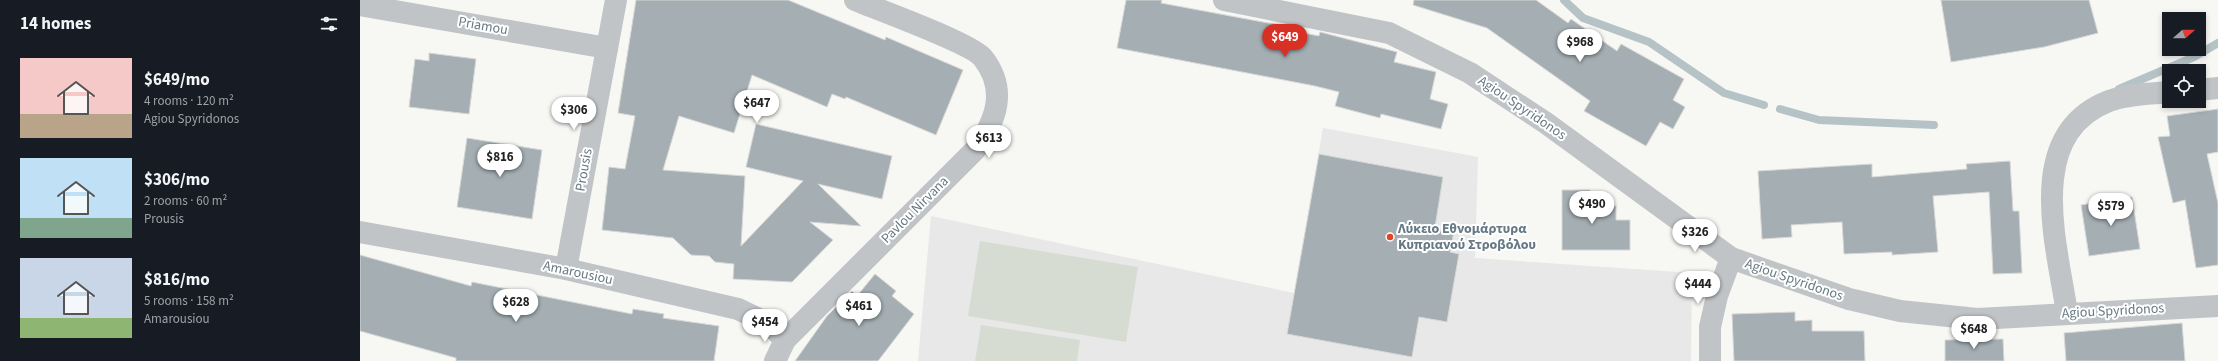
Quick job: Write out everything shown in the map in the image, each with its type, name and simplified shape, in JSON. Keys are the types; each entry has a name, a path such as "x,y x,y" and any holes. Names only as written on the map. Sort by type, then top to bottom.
{"street":[{"name":"Prousis","path":"566,269 616,0"},
{"name":"Pavlou Nirvana","path":"775,361 785,340 975,150 988,132 997,108 997,95 994,76 982,57 957,42 855,0"},
{"name":"Agiou Spyridonos","path":"1224,0 1389,32 1470,73 1546,123 1731,258 1849,299 1900,311 1977,320 2067,313 2218,306"},
{"name":"Priamou","path":"360,5 392,5 607,48"},
{"path":"2206,89 2218,88"},
{"path":"2067,313 2051,200 2056,155 2072,125 2088,111 2110,101 2143,94 2162,93"},
{"name":"Amarousiou","path":"360,232 566,269 738,309 769,324 785,340"},
{"path":"1710,361 1712,321 1717,296 1731,258"}],"shaded area":[{"name":"Λύκειο Εθνομάρτυρα Κυπριανού Στροβόλου","path":"1323,128 1478,157 1475,258 1692,273 1691,361 918,361 931,216 1294,293"},
{"path":"980,241 1138,267 1126,342 968,316"},
{"path":"981,325 1080,340 1077,361 975,361"}],"building":[{"path":"636,0 788,0 885,40 886,37 963,70 936,135 846,97 845,99 832,94 827,107 752,75 734,133 679,116 663,170 745,176 741,246 803,181 746,167 756,124 892,156 882,199 818,184 861,226 810,222 833,240 792,282 733,279 734,264 715,262 709,256 691,255 673,238 602,230 609,167 625,169 635,116 618,113"},
{"path":"1126,0 1162,0 1161,3 1279,25 1278,28 1319,36 1320,32 1397,52 1394,62 1436,72 1430,99 1448,104 1441,129 1381,114 1380,118 1335,106 1339,92 1315,86 1117,48"},
{"path":"1414,0 1536,0 1568,23 1571,19 1617,51 1621,44 1684,79 1673,100 1685,107 1673,129 1660,122 1646,146 1584,111 1590,101 1487,28 1413,5"},
{"path":"1941,0 2089,0 2098,33 2044,47 1951,62"},
{"path":"429,53 476,59 469,114 409,107 415,59 429,61"},
{"path":"2218,109 2218,152 2207,154 2218,203 2218,265 2196,268 2185,200 2173,203 2158,137 2170,136 2167,116"},
{"path":"467,138 542,150 532,219 457,207"},
{"path":"1319,154 1443,177 1435,227 1454,231 1450,252 1459,254 1447,322 1419,317 1412,357 1287,334"},
{"path":"2010,161 2013,211 2019,211 2022,273 1993,274 1989,192 1933,196 1938,252 1892,255 1892,252 1844,254 1842,222 1791,225 1792,237 1762,239 1758,171 1872,164 1872,177 1967,169 1966,164"},
{"path":"1562,190 1590,190 1590,207 1616,206 1616,220 1630,220 1630,250 1562,250"},
{"path":"2132,197 2140,249 2089,256 2081,205"},
{"path":"360,255 471,286 472,282 632,314 633,309 664,314 663,318 719,326 714,361 456,361 456,358 360,331"},
{"path":"875,274 896,291 892,296 914,314 878,361 795,361 827,316 852,291 857,296"},
{"path":"1795,312 1795,321 1812,320 1812,331 1864,331 1865,361 1734,361 1732,314"},
{"path":"2182,323 2185,361 2066,361 2064,333"},
{"path":"2003,339 2004,361 1945,361 1945,340"}],"waterway":[{"path":"1564,0 1583,18 1649,42 1724,93 1764,105"},
{"path":"2119,89 2194,57 2218,43"},
{"path":"1780,109 1819,120 1934,125"}],"place":[{"name":"Λύκειο Εθνομάρτυρα Κυπριανού Στροβόλου","path":"1390,237"}]}
